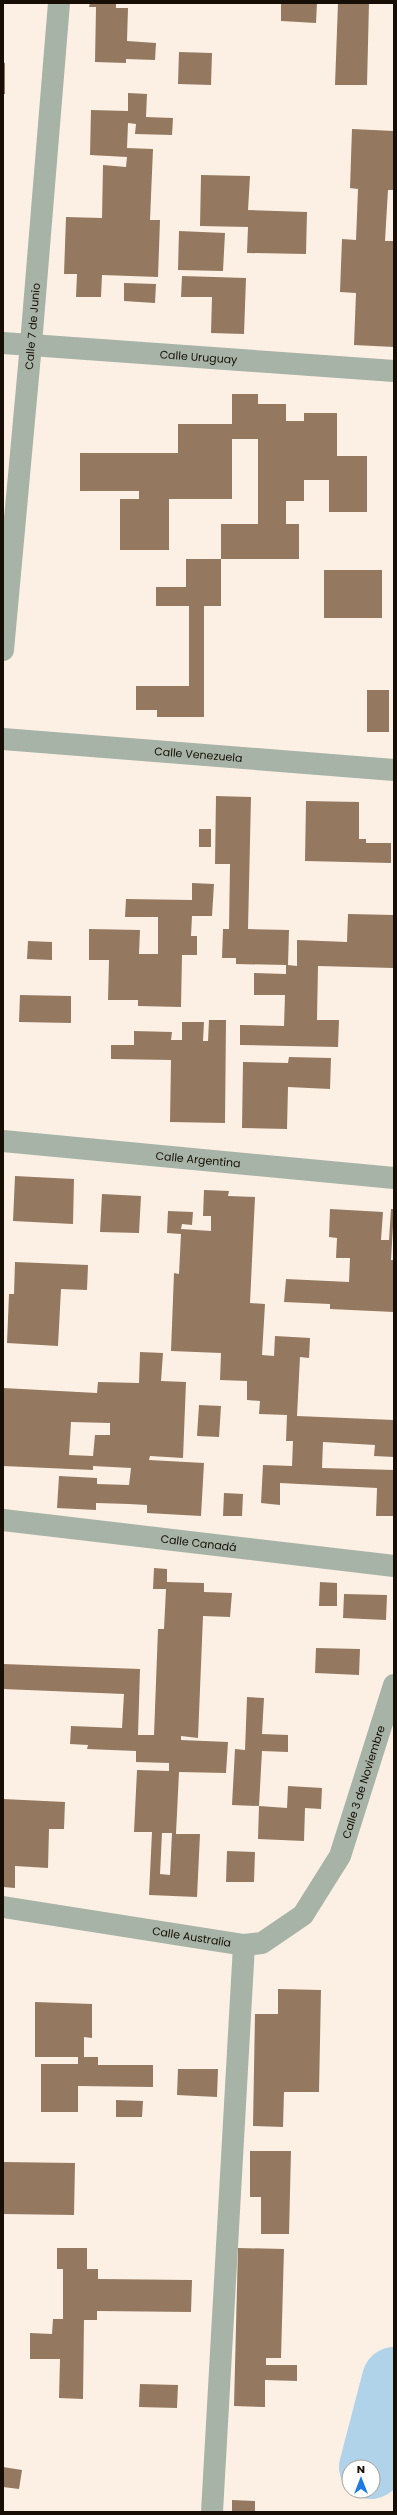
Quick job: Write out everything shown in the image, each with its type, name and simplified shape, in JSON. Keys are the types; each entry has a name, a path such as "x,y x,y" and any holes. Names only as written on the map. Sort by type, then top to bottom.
{"street":[{"name":"Calle 7 de Junio","path":"3,650 31,344 59,3"},
{"name":"Calle Uruguay","path":"3,343 394,371"},
{"name":"Calle Venezuela","path":"3,739 394,770"},
{"name":"Calle Argentina","path":"3,1141 394,1178"},
{"name":"Calle Canadá","path":"3,1520 394,1566"},
{"name":"Calle 3 de Noviembre","path":"340,1856 394,1685"},
{"name":"Calle Australia","path":"3,1907 244,1945 262,1943 303,1915 340,1856"},
{"path":"212,2512 244,1945"}],"building":[{"path":"90,3 116,3 116,8 128,8 127,41 156,43 155,60 126,59 126,63 95,62 96,7 89,7"},
{"path":"281,3 317,3 316,23 281,21"},
{"path":"338,3 369,3 367,85 335,85"},
{"path":"179,52 212,53 211,85 178,84"},
{"path":"3,62 5,63 5,94 3,94"},
{"path":"128,93 147,94 146,117 173,118 172,135 135,134 136,124 128,123 127,148 153,149 150,220 160,220 158,277 102,275 101,297 76,297 77,274 64,274 66,217 102,218 103,165 126,167 127,157 90,155 91,110 128,111"},
{"path":"352,129 394,131 394,190 388,190 385,241 394,241 394,347 354,345 356,293 340,292 342,239 356,240 358,189 350,188"},
{"path":"201,175 250,176 248,210 307,212 306,254 247,253 248,227 200,226"},
{"path":"179,231 225,233 223,271 178,270"},
{"path":"182,276 246,278 244,334 211,333 212,297 181,297"},
{"path":"124,283 156,284 155,303 124,301"},
{"path":"232,394 258,394 258,404 286,404 286,421 304,421 304,413 337,413 337,456 367,456 367,512 329,512 329,480 304,480 304,501 286,501 286,524 299,524 299,559 221,559 221,524 258,524 258,439 232,439 232,499 169,499 169,550 120,550 120,499 139,499 139,491 80,491 80,453 178,453 178,424 232,424"},
{"path":"186,559 221,559 221,606 204,606 204,717 157,717 157,710 136,710 136,686 189,686 189,606 156,606 156,587 186,587"},
{"path":"324,570 382,570 382,618 324,618"},
{"path":"367,690 389,690 389,732 367,732"},
{"path":"216,796 251,797 248,929 289,930 288,965 297,966 297,940 347,942 348,914 394,915 394,968 318,966 317,1020 339,1020 338,1047 240,1045 240,1025 284,1026 285,995 254,995 254,973 286,974 286,965 236,964 236,958 222,958 223,929 229,929 230,864 215,864"},
{"path":"306,801 359,802 359,839 366,839 366,843 391,843 391,863 305,861"},
{"path":"199,829 211,829 211,847 199,847"},
{"path":"192,883 214,884 212,916 192,916 191,936 197,936 197,955 182,955 181,1007 138,1006 138,1000 108,1000 109,960 89,960 89,929 140,930 139,954 158,954 158,917 125,917 126,899 192,900"},
{"path":"28,941 52,942 52,960 27,959"},
{"path":"20,995 71,996 71,1023 19,1022"},
{"path":"209,1020 226,1020 225,1123 170,1122 171,1060 111,1059 111,1045 134,1045 134,1031 172,1032 171,1040 182,1040 182,1022 204,1022 203,1041 208,1041"},
{"path":"289,1057 331,1058 330,1089 288,1087 287,1129 242,1128 243,1062 288,1063"},
{"path":"15,1176 74,1179 73,1224 13,1221"},
{"path":"204,1190 229,1191 228,1196 255,1197 250,1303 265,1304 262,1355 274,1356 275,1336 310,1338 309,1358 300,1357 297,1416 394,1420 394,1457 374,1456 375,1445 323,1442 322,1468 394,1470 394,1516 376,1516 377,1488 280,1483 280,1505 261,1503 263,1465 292,1466 293,1441 286,1441 287,1415 259,1414 260,1401 247,1400 247,1381 220,1380 221,1353 171,1351 174,1273 179,1274 181,1234 167,1233 168,1211 193,1212 192,1225 182,1224 181,1229 211,1231 211,1216 203,1216"},
{"path":"102,1194 141,1196 139,1233 100,1232"},
{"path":"330,1209 383,1212 381,1240 389,1240 391,1209 394,1209 391,1260 394,1260 394,1312 330,1309 330,1304 284,1302 286,1279 349,1282 350,1258 336,1258 337,1238 329,1237"},
{"path":"15,1262 88,1265 87,1290 61,1289 58,1346 7,1343 9,1294 14,1294"},
{"path":"140,1352 163,1353 161,1381 186,1382 183,1458 150,1456 149,1460 204,1463 201,1516 147,1513 147,1505 129,1504 96,1503 96,1510 57,1508 59,1476 97,1478 97,1484 129,1485 131,1468 93,1466 93,1470 3,1466 3,1388 97,1393 98,1382 139,1383","holes":["71,1422 110,1423 110,1435 95,1435 93,1456 69,1455"]},
{"path":"199,1405 221,1406 219,1437 197,1436"},
{"path":"224,1493 243,1494 242,1516 223,1516"},
{"path":"154,1568 167,1569 167,1582 204,1583 204,1592 232,1593 230,1617 203,1616 198,1738 181,1736 181,1740 228,1742 226,1773 179,1772 176,1834 200,1834 197,1897 149,1895 152,1832 134,1832 137,1770 169,1771 169,1763 136,1762 136,1751 87,1749 88,1745 70,1744 71,1726 122,1728 124,1694 3,1689 3,1664 140,1669 138,1735 154,1735 158,1629 164,1629 166,1589 153,1589","holes":["162,1833 172,1833 170,1875 160,1874"]},
{"path":"320,1582 337,1583 337,1606 319,1606"},
{"path":"344,1594 387,1595 386,1620 343,1618"},
{"path":"316,1648 360,1649 359,1675 315,1673"},
{"path":"247,1697 264,1698 262,1734 288,1735 288,1752 262,1751 259,1806 232,1805 235,1749 245,1750"},
{"path":"288,1786 322,1788 321,1809 305,1808 304,1841 258,1839 259,1806 287,1808"},
{"path":"3,1799 65,1802 64,1829 49,1829 48,1868 15,1866 15,1888 3,1887"},
{"path":"227,1851 255,1852 254,1882 226,1882"},
{"path":"278,1989 321,1990 319,2092 284,2092 283,2127 253,2126 255,2014 278,2014"},
{"path":"35,2002 92,2004 92,2038 84,2037 84,2057 98,2057 98,2065 153,2065 153,2087 78,2086 78,2112 41,2112 41,2064 78,2064 78,2057 35,2057"},
{"path":"178,2069 218,2069 217,2097 177,2095"},
{"path":"116,2100 143,2101 142,2117 116,2117"},
{"path":"250,2151 291,2151 289,2234 261,2234 261,2197 250,2197"},
{"path":"3,2162 75,2163 74,2215 3,2214"},
{"path":"57,2248 87,2248 87,2269 98,2269 98,2279 192,2280 191,2312 97,2311 97,2320 84,2320 83,2399 59,2398 60,2359 30,2359 30,2333 52,2334 53,2319 63,2319 63,2269 57,2269"},
{"path":"238,2248 284,2249 281,2358 266,2358 266,2365 297,2365 297,2381 265,2380 265,2407 234,2406"},
{"path":"140,2384 178,2385 177,2408 139,2407"},
{"path":"3,2467 22,2470 19,2489 3,2487"},
{"path":"232,2500 255,2501 255,2512 232,2512"}],"waterway":[{"path":"373,2459 394,2379"}]}
